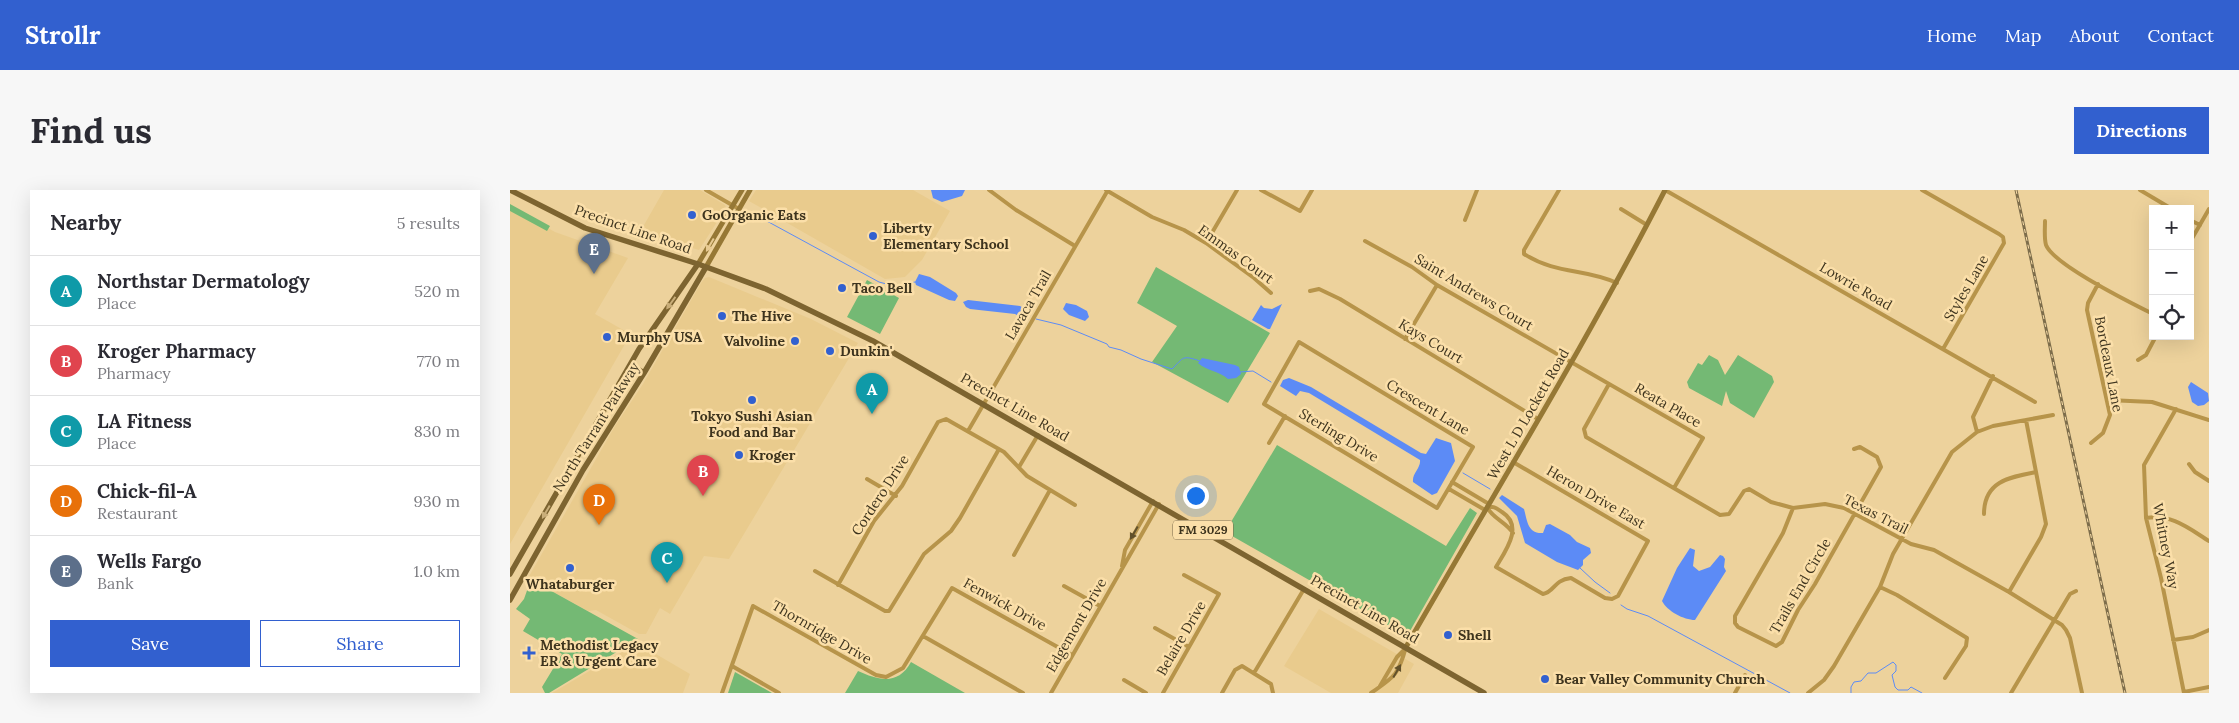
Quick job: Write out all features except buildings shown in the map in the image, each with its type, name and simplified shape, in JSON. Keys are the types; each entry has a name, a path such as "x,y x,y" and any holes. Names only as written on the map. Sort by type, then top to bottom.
{"main road":[{"name":"Precinct Line Road","path":"510,190 585,228 698,264 766,289 831,319 984,403 1484,693"},
{"path":"698,264 742,190"},
{"path":"706,267 750,190"},
{"name":"West L D Lockett Road","path":"1406,647 1617,283 1665,190"},
{"name":"North Tarrant Parkway","path":"510,574 630,365 649,334 698,264"},
{"name":"North Tarrant Parkway","path":"510,600 580,475 644,373 706,267"},
{"path":"630,365 644,373"},
{"path":"570,469 580,475"}],"street":[{"path":"706,190 739,208"},
{"path":"989,190 1016,210 1075,246"},
{"name":"Lavaca Trail","path":"968,431 1107,190"},
{"name":"Emmas Court","path":"1107,190 1152,217 1184,230 1206,243 1254,278 1271,293"},
{"path":"1206,243 1237,190"},
{"path":"1261,190 1300,211 1312,190"},
{"path":"1465,220 1477,190"},
{"path":"1559,190 1524,250 1524,254 1548,267 1606,278 1617,283"},
{"name":"Lowrie Road","path":"1665,190 1993,376 2035,402"},
{"name":"Styles Lane","path":"1922,190 2003,238 2003,246 1943,349"},
{"path":"2140,190 2165,205"},
{"path":"1621,209 1647,225"},
{"path":"2194,235 2209,209"},
{"path":"2045,222 2046,245 2052,254 2098,284 2149,312"},
{"path":"2194,222 2200,225"},
{"name":"Saint Andrews Court","path":"1365,241 1572,362"},
{"name":"Bordeaux Lane","path":"2091,443 2103,434 2108,426 2110,416 2087,310 2088,303 2098,284"},
{"path":"1405,339 1438,285"},
{"name":"Kays Court","path":"1310,291 1318,290 1340,300 1538,419"},
{"path":"2138,360 2146,355 2154,340"},
{"name":"Sterling Drive","path":"1300,342 1264,404 1437,508 1452,482"},
{"name":"Crescent Lane","path":"1300,342 1473,447 1452,482"},
{"name":"Reata Place","path":"1572,362 1703,438 1674,488"},
{"path":"1977,432 1973,416 1993,376"},
{"name":"Texas Trail","path":"1609,384 1584,429 1586,437 1720,515 1729,514 1744,491 1749,489 1771,502 1793,508 1834,505 1855,513 1911,544 1934,550 2009,592 2062,625 2070,638 2082,693"},
{"path":"2108,400 2152,402 2176,408 2209,420"},
{"name":"Whitney Way","path":"2176,408 2144,465 2146,518 2161,578 2184,693"},
{"path":"1808,693 1824,680 1834,666 1880,587 1889,561 1946,459 1977,432 1997,425 2054,415"},
{"path":"1269,443 1285,416"},
{"name":"Cordero Drive","path":"838,585 874,521 896,496 938,422 946,419 968,431"},
{"path":"2009,592 2041,537 2046,524 2026,420"},
{"path":"968,431 999,449 1027,476 1075,505"},
{"path":"1019,467 1038,435"},
{"path":"1854,449 1860,448 1877,457 1881,467 1855,513"},
{"path":"815,571 889,611 924,554 950,531 960,518 999,449"},
{"name":"Heron Drive East","path":"1513,462 1648,541 1618,596 1612,599 1605,598 1571,578 1558,581 1548,593 1543,594 1496,567 1507,550 1513,533"},
{"path":"2189,464 2195,472 2209,481"},
{"path":"1984,514 1985,500 1996,485 2008,478 2036,472"},
{"path":"867,479 896,496"},
{"path":"1452,482 1487,507 1490,513 1504,522 1513,533"},
{"path":"1448,489 1487,507 1494,506 1508,516 1514,527 1513,533"},
{"path":"1014,555 1050,490"},
{"name":"Edgemont Drive","path":"1051,693 1122,568 1125,550 1156,503"},
{"name":"Trails End Circle","path":"1793,508 1784,533 1736,616 1738,627 1776,646 1782,642 1798,610 1855,513"},
{"path":"2146,518 2161,516 2209,541"},
{"name":"Belaire Drive","path":"1163,693 1219,594 1184,575"},
{"path":"1064,586 1100,606"},
{"path":"1880,587 1965,635 1968,640 1945,678"},
{"name":"Thornridge Drive","path":"732,666 753,606 876,675 886,676 903,668 952,588"},
{"name":"Fenwick Drive","path":"952,588 1072,655"},
{"path":"1254,673 1305,588"},
{"path":"2012,693 2070,594 2076,591"},
{"path":"1155,628 1189,647"},
{"path":"2173,640 2193,637 2209,630"},
{"path":"923,636 1023,693"},
{"path":"1372,693 1378,688 1397,657 1406,647"},
{"path":"722,693 732,666 779,693"},
{"path":"1222,693 1238,667 1242,666 1272,684 1273,693"},
{"path":"1735,693 1745,675"},
{"path":"1124,680 1146,693"},
{"path":"2184,693 2209,687"}],"shaded area":[{"path":"664,190 700,190 725,205 726,208 699,250 640,232"},
{"name":"Liberty Elementary School","path":"756,190 913,190 950,211 922,260 905,277 885,279 749,201"},
{"path":"510,207 555,232 628,258 595,314 625,331 624,333 629,337 510,544"},
{"path":"709,277 811,319 858,343 729,559 704,556 670,614 660,608 646,634 639,634 596,610 588,611 528,578 615,426 643,384 701,283 705,278"},
{"path":"1319,609 1414,664 1398,693 1331,693 1284,666"},
{"path":"637,643 690,674 683,693 552,693"}],"green space":[{"path":"510,204 550,226 547,231 510,211"},
{"path":"1156,267 1270,333 1228,403 1152,362 1177,326 1137,303"},
{"path":"867,280 899,298 880,334 847,317"},
{"path":"1709,355 1718,360 1725,375 1738,355 1772,376 1774,382 1754,418 1730,403 1726,391 1722,406 1689,388 1687,382 1698,363 1702,365"},
{"path":"1277,445 1446,546 1470,508 1477,513 1410,631 1406,634 1225,532"},
{"path":"530,582 537,583 638,639 549,693 545,693 542,687 562,654 523,631 530,619 516,609 524,599"},
{"path":"911,662 965,693 845,693 858,671 873,677 894,678 906,670"},
{"path":"735,672 772,693 728,693"}],"water":[{"path":"931,190 965,190 962,196 942,202 933,198"},
{"path":"919,274 930,277 956,293 958,296 955,301 916,285 915,282"},
{"path":"968,300 1020,306 1027,310 1028,314 1022,318 1015,314 970,309 963,302"},
{"path":"1066,303 1076,305 1087,311 1089,317 1085,321 1069,315 1063,309"},
{"path":"1282,304 1270,329 1252,320 1261,305 1264,308 1272,309"},
{"path":"1202,358 1235,365 1239,367 1241,374 1236,378 1228,379 1198,363"},
{"path":"1289,378 1311,387 1421,453 1426,454 1436,438 1451,443 1455,461 1437,493 1432,495 1413,482 1420,460 1309,393 1300,391 1296,396 1280,386 1283,380"},
{"path":"2191,382 2208,393 2209,401 2204,405 2198,406 2192,402 2188,387"},
{"path":"1502,495 1524,509 1527,521 1534,531 1543,533 1546,525 1550,524 1570,535 1577,542 1590,548 1591,553 1583,560 1583,565 1578,570 1557,562 1525,543 1517,516 1499,498"},
{"path":"1690,548 1695,550 1693,566 1699,571 1710,567 1720,555 1725,559 1724,567 1726,571 1695,620 1676,614 1664,605 1662,601 1677,568"}],"waterway":[{"path":"752,213 879,282 894,286 915,282"},
{"path":"1036,319 1061,325 1107,344 1109,347 1172,369 1184,358 1200,361"},
{"path":"1240,372 1253,371 1271,382"},
{"path":"1463,473 1490,489"},
{"path":"1580,568 1610,593"},
{"path":"1621,605 1648,616 1790,693"},
{"path":"1851,693 1851,687 1854,682 1861,681 1868,673 1876,673 1893,662 1896,665 1896,671 1892,675 1895,687 1898,690 1908,690 1911,687 1922,693"}],"railway":[{"path":"2016,190 2125,693"}],"place":[{"name":"GoOrganic Eats","path":"692,215"},
{"name":"Liberty Elementary School","path":"873,236"},
{"name":"Wells Fargo","path":"594,274"},
{"name":"Taco Bell","path":"842,288"},
{"name":"The Hive","path":"722,316"},
{"name":"Murphy USA","path":"607,337"},
{"name":"Valvoline","path":"795,341"},
{"name":"Dunkin'","path":"830,351"},
{"name":"Tokyo Sushi Asian Food and Bar","path":"752,400"},
{"name":"Northstar Dermatology","path":"872,414"},
{"name":"Kroger","path":"739,455"},
{"name":"Kroger Pharmacy","path":"703,496"},
{"name":"Chick-fil-A","path":"599,525"},
{"name":"Whataburger","path":"570,568"},
{"name":"LA Fitness","path":"667,583"},
{"name":"Shell","path":"1448,635"},
{"name":"Methodist Legacy ER & Urgent Care","path":"529,653"},
{"name":"Bear Valley Community Church","path":"1545,679"}]}
